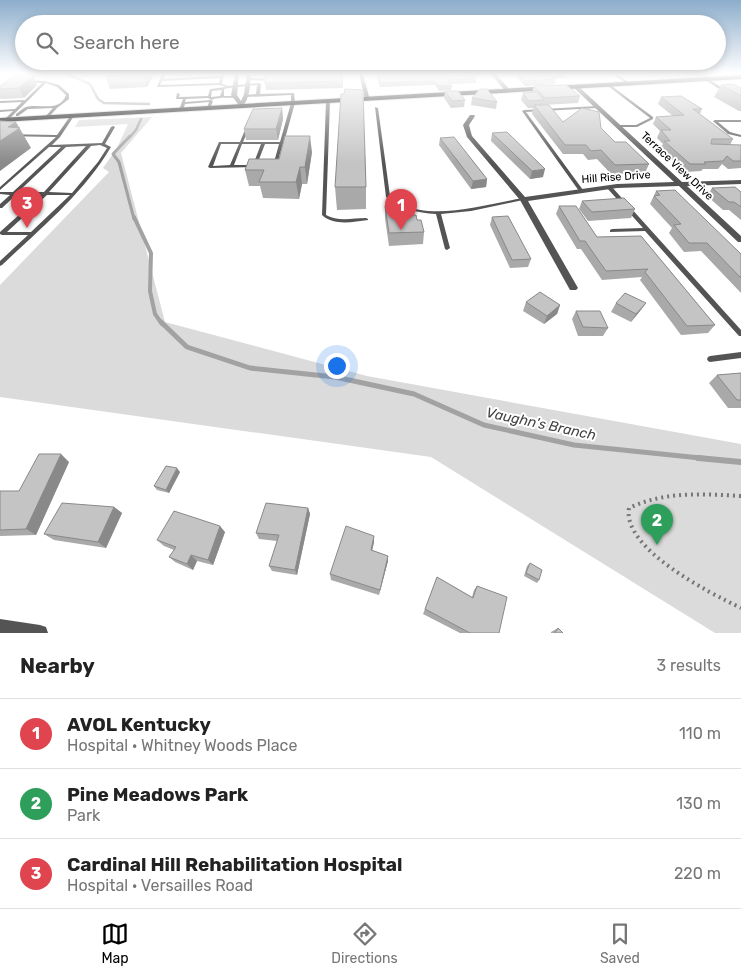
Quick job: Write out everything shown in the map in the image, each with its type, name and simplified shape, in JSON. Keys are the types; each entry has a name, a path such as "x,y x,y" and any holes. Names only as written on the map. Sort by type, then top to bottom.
{"main road":[{"path":"6,120 72,116 187,104"},
{"path":"226,104 241,106 281,104"}],"street":[{"name":"Terrace View Drive","path":"593,104 741,240"},
{"path":"472,116 466,124 469,136 523,199 573,288"},
{"name":"Hill Rise Drive","path":"523,199 609,187 741,182"},
{"path":"0,627 40,633"}],"lane":[{"path":"6,120 23,104"},
{"path":"47,117 61,104"},
{"path":"183,104 187,104"},
{"path":"269,166 276,166 293,104"},
{"path":"328,104 324,215 335,220 366,219"},
{"path":"618,126 637,126 652,118 634,104"},
{"path":"253,105 253,114"},
{"path":"6,120 26,108 56,107"},
{"path":"581,190 524,111 597,107"},
{"path":"376,108 388,197 397,205 410,210 438,213 523,199"},
{"path":"0,111 17,110"},
{"path":"0,189 59,136 72,116"},
{"path":"232,166 250,121"},
{"path":"741,121 715,121 729,133 741,136"},
{"path":"103,144 113,127"},
{"path":"0,136 59,136"},
{"path":"262,166 210,166 220,143 283,143"},
{"path":"255,166 263,143"},
{"path":"2,233 45,194 90,144"},
{"path":"0,264 72,194 104,157 109,147 103,144 49,146"},
{"path":"0,207 65,145"},
{"path":"609,187 741,334"},
{"path":"0,193 72,194"},
{"path":"438,213 447,248"},
{"path":"612,231 647,229"},
{"path":"2,233 31,234"},
{"path":"710,358 741,356"}],"path":[{"path":"741,496 674,495 644,500 629,508 628,521 638,539 687,578 741,608"}],"shaded area":[{"path":"152,117 121,153 165,322 367,376 741,444 741,633 715,633 431,457 0,397 0,285 109,172 103,168 117,148 128,124 75,127 79,120"}],"building":[{"path":"340,104 363,104 366,187 335,187"},
{"path":"669,104 693,104 702,109 693,109 733,139 712,139 711,144 741,145 741,161 733,161 727,156 723,161 690,164 664,141 670,141 661,130 671,130 656,117 684,115"},
{"path":"534,105 549,105 563,122 582,108 599,112 601,128 615,142 626,142 649,164 615,165 601,150 591,151 586,145 565,145"},
{"path":"282,108 276,129 244,129 253,109"},
{"path":"0,121 16,122 8,127 20,128 0,141"},
{"path":"507,132 545,169 532,171 492,133"},
{"path":"285,136 310,136 305,167 300,167 296,182 259,182 264,170 245,170 249,159 279,159"},
{"path":"454,137 487,179 473,181 440,138"},
{"path":"735,187 741,192 741,207 734,202 729,202 712,188"},
{"path":"675,190 741,254 741,278 707,243 689,243 674,225 681,224 654,196 660,195 656,191"},
{"path":"624,198 635,209 592,212 582,201"},
{"path":"409,205 412,215 416,215 417,220 421,220 424,232 389,233 385,206"},
{"path":"559,206 576,206 597,237 641,236 715,325 687,326 645,272 648,269 606,271 585,241 580,241"},
{"path":"508,216 531,259 512,260 492,217"},
{"path":"540,292 560,305 547,316 526,302"},
{"path":"625,293 646,303 636,314 616,303"},
{"path":"576,311 600,311 608,328 583,327"},
{"path":"741,373 741,400 737,400 717,375"},
{"path":"39,454 61,454 26,529 0,530 0,491 19,491"},
{"path":"166,466 177,468 166,490 154,486"},
{"path":"62,503 114,507 98,542 44,534"},
{"path":"266,503 308,508 295,570 269,566 279,535 256,533"},
{"path":"174,511 220,526 208,560 191,555 187,564 169,557 176,547 157,540"},
{"path":"346,526 374,536 371,550 388,556 380,590 330,574"},
{"path":"530,563 542,570 539,580 526,573"},
{"path":"437,577 473,598 477,586 507,597 499,633 470,633 425,609"},
{"path":"558,628 563,633 555,633"}],"waterway":[{"name":"Vaughn's Branch","path":"128,104 149,104"},
{"name":"Vaughn's Branch","path":"129,138 136,130 141,119"},
{"name":"Vaughn's Branch","path":"130,136 113,154 119,162 134,219"},
{"name":"Vaughn's Branch","path":"134,217 151,253 150,291 155,314 162,324"},
{"name":"Vaughn's Branch","path":"161,322 187,347 250,368 335,377 414,394 484,425 574,445 710,459"},
{"name":"Vaughn's Branch","path":"698,458 741,462"}],"place":[{"name":"Cardinal Hill Rehabilitation Hospital","path":"27,228"},
{"name":"AVOL Kentucky","path":"401,230"},
{"name":"Pine Meadows Park","path":"657,545"}]}
